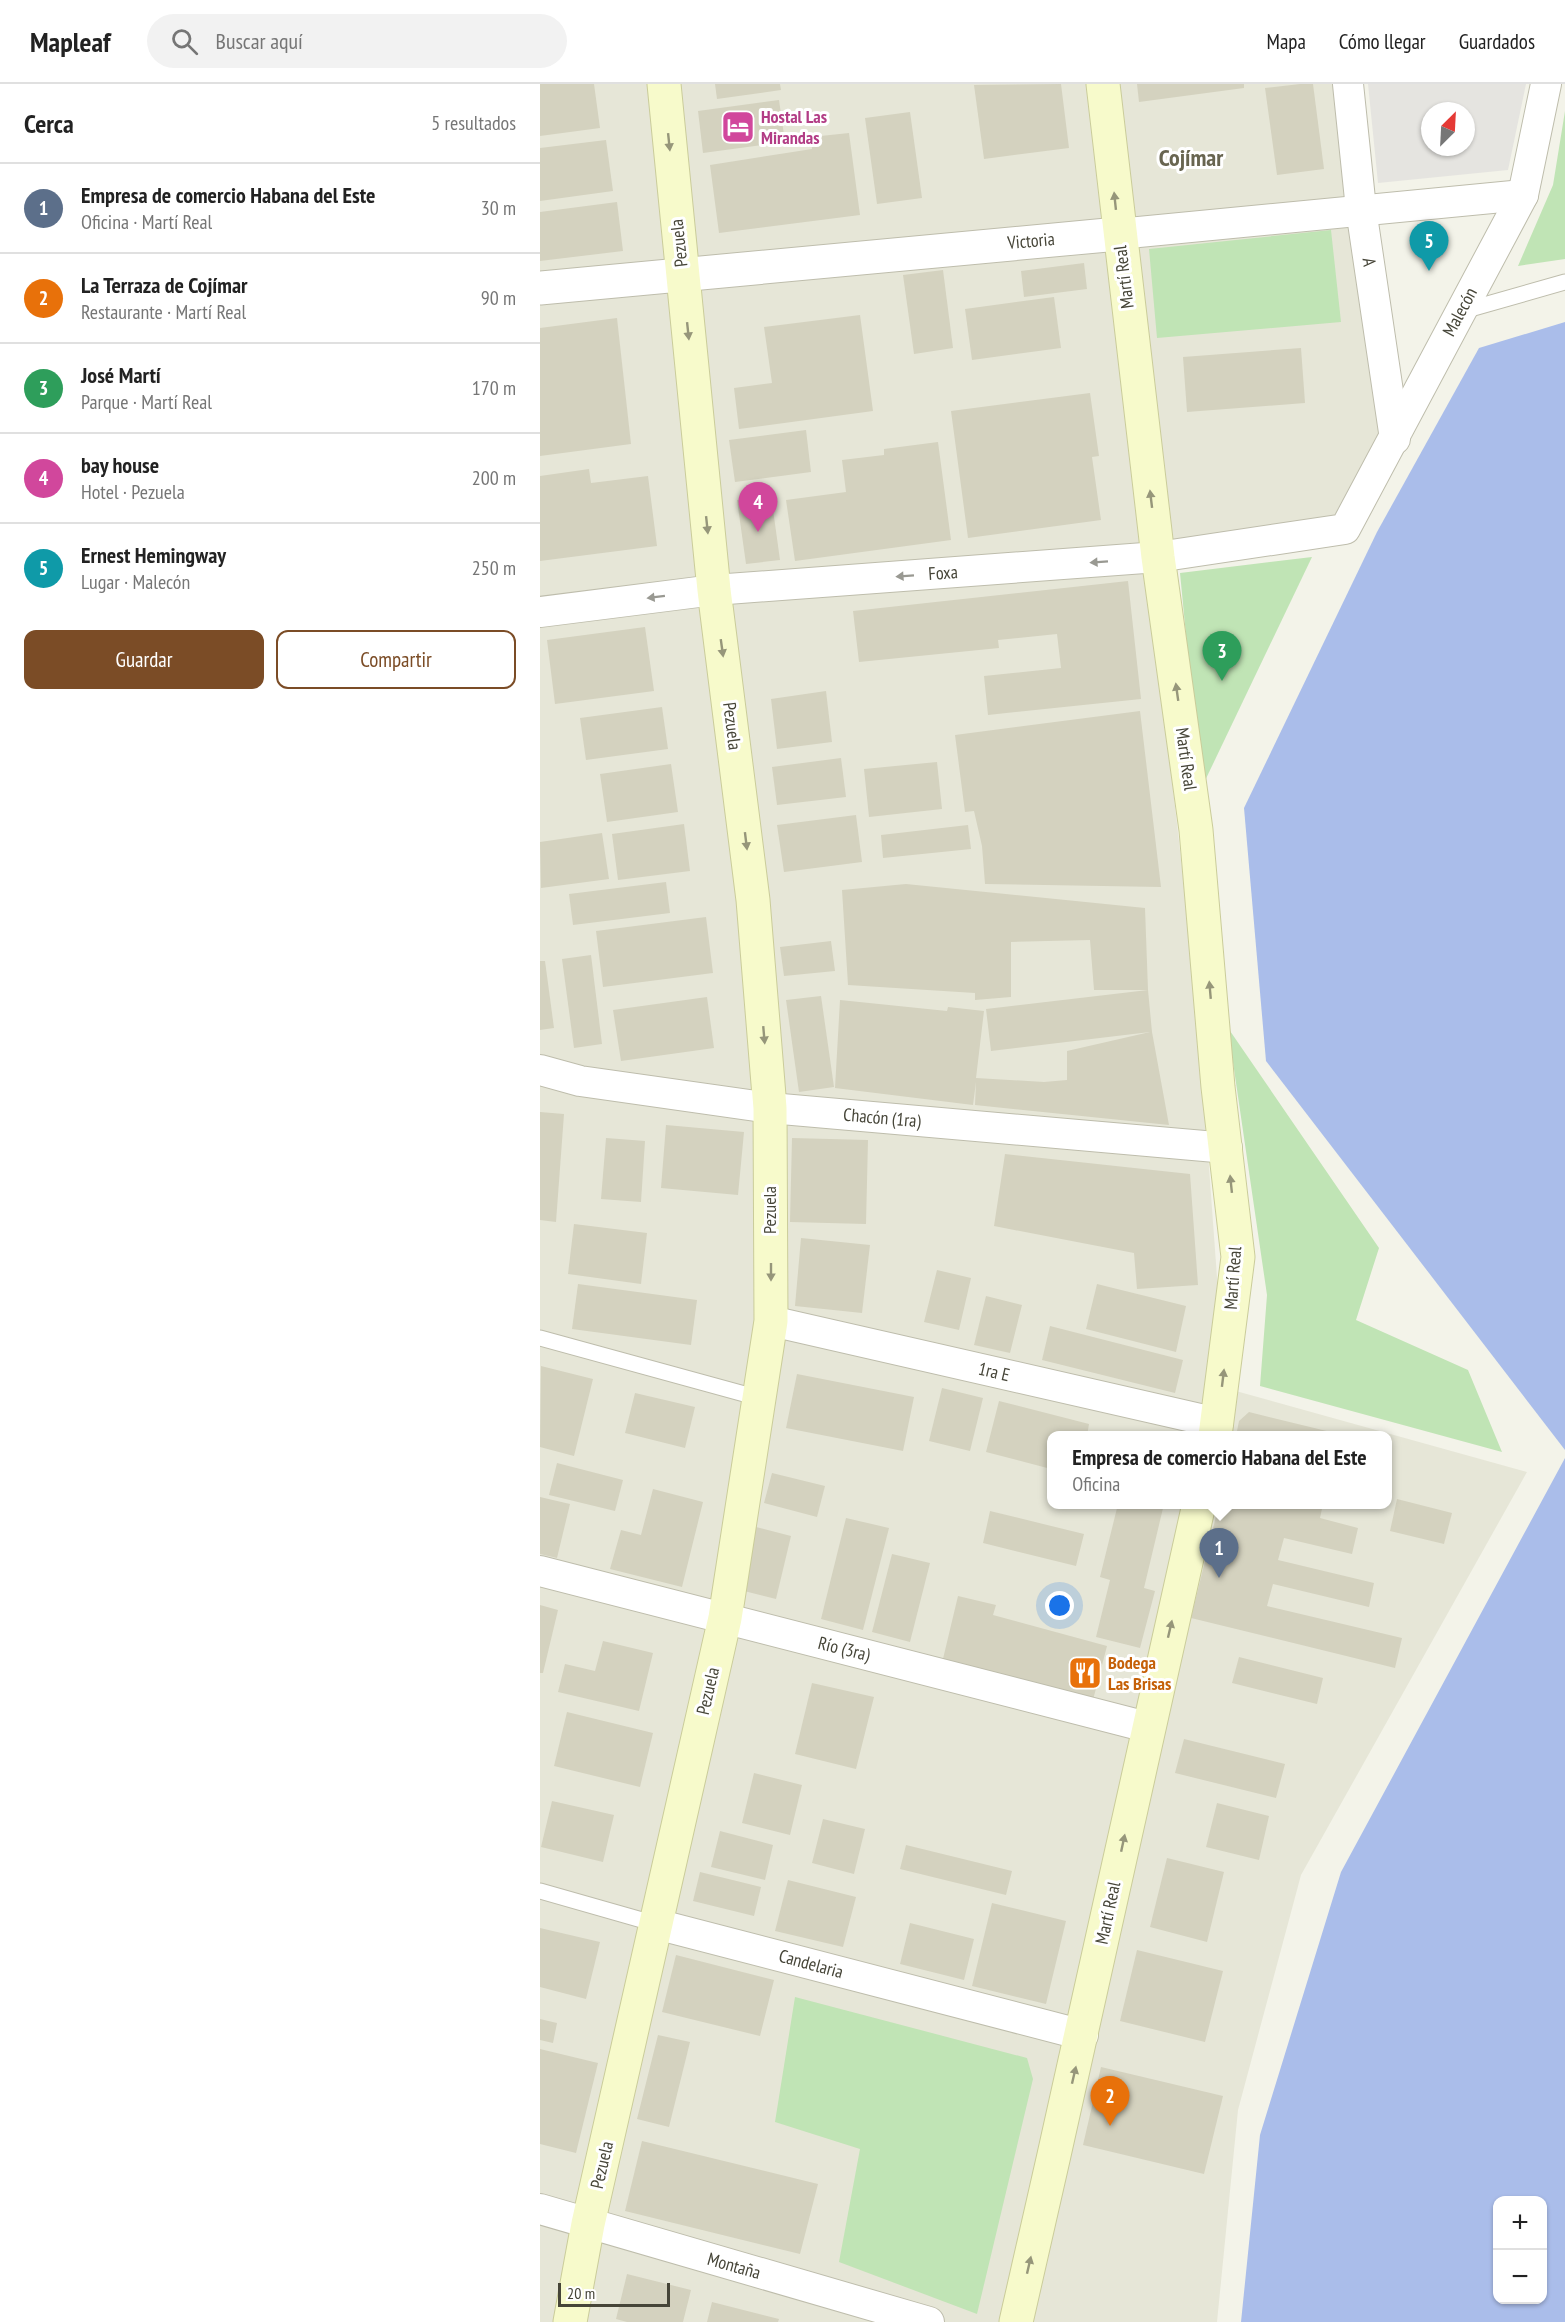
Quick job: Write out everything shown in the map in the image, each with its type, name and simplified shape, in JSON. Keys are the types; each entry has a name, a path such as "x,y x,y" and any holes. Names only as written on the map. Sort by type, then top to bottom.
{"main road":[{"name":"Pezuela","path":"570,2322 588,2224 725,1618 771,1322 770,1108 753,900 714,590 664,84"},
{"name":"Martí Real","path":"1103,84 1118,234 1158,557 1196,830 1218,1086 1238,1257 1216,1429"},
{"name":"Martí Real","path":"1016,2322 1083,2036 1147,1727 1198,1509"}],"street":[{"name":"A","path":"1348,84 1361,208 1395,439"},
{"name":"Malecón","path":"1345,529 1523,195 1546,84"},
{"name":"Victoria","path":"540,288 1118,234 1361,208 1523,195"},
{"name":"Foxa","path":"540,612 714,590 1158,557 1345,529"},
{"name":"Chacón (1ra)","path":"540,1070 580,1082 770,1108 1227,1148"},
{"name":"1ra E","path":"771,1322 1216,1429"},
{"name":"Río (3ra)","path":"540,1571 1147,1727"},
{"name":"Candelaria","path":"656,1924 1083,2036"},
{"name":"Montaña","path":"540,2209 929,2322"}],"lane":[{"path":"1460,312 1565,282"},
{"path":"540,1338 759,1398"},
{"name":"Candelaria","path":"540,1891 656,1924"}],"shaded area":[{"name":"Cojímar","path":"540,84 1346,84 1395,431 1348,520 1146,550 1197,1001 1225,1388 1380,1431 1047,1431 1047,1509 1392,1509 1392,1434 1527,1472 1301,1875 1238,2110 1217,2322 540,2322"},
{"path":"1368,84 1526,84 1508,170 1378,183"}],"green space":[{"path":"1565,111 1565,259 1518,266 1553,185"},
{"path":"1331,230 1341,322 1157,338 1149,249"},
{"path":"1312,557 1201,789 1180,573"},
{"path":"1228,1028 1379,1248 1356,1320 1468,1370 1502,1452 1260,1386 1267,1295"},
{"path":"795,1997 1027,2058 1033,2079 977,2314 839,2262 860,2149 775,2122"}],"water":[{"path":"1565,322 1565,1450 1266,1061 1244,808 1377,532 1479,348"},
{"path":"1565,1458 1565,2322 1241,2322 1260,2135 1341,1872"}],"building":[{"path":"540,84 594,84 600,128 540,136"},
{"path":"715,84 780,84 781,90 717,99"},
{"path":"1061,84 1069,148 984,159 974,85"},
{"path":"1137,84 1244,84 1244,88 1139,102"},
{"path":"1313,84 1324,169 1277,175 1265,88"},
{"path":"779,100 785,142 703,153 698,111"},
{"path":"910,112 922,198 877,204 865,118"},
{"path":"849,133 860,215 719,233 710,165 812,149 811,137"},
{"path":"606,140 613,191 540,201 540,148"},
{"path":"617,202 623,251 540,261 540,212"},
{"path":"1084,263 1087,289 1024,297 1021,271"},
{"path":"943,270 953,348 914,354 903,275"},
{"path":"1054,297 1061,348 972,360 965,309"},
{"path":"860,315 873,411 739,429 734,388 772,383 764,327"},
{"path":"617,318 631,444 540,456 540,328"},
{"path":"1301,348 1305,403 1187,412 1183,357"},
{"path":"1090,393 1099,456 1092,457 1101,520 968,538 951,411"},
{"path":"806,430 811,472 735,482 729,440"},
{"path":"938,442 951,540 795,561 786,500 846,492 842,460 884,455 884,449"},
{"path":"589,469 591,483 648,476 657,546 540,561 540,476"},
{"path":"771,495 780,560 746,564 737,500"},
{"path":"1128,581 1141,699 988,715 984,676 1061,668 1057,634 998,640 999,648 859,662 853,611"},
{"path":"645,627 654,691 555,704 547,640"},
{"path":"826,691 832,742 777,749 771,699"},
{"path":"662,707 668,749 586,760 580,718"},
{"path":"1140,711 1161,887 985,884 982,846 974,811 965,812 955,735"},
{"path":"841,758 846,797 777,805 772,767"},
{"path":"937,762 942,809 869,817 864,769"},
{"path":"671,764 678,812 607,822 600,774"},
{"path":"856,815 862,862 784,872 777,825"},
{"path":"684,824 690,871 618,880 612,834"},
{"path":"968,825 971,849 883,858 881,835"},
{"path":"602,833 609,879 541,888 540,842"},
{"path":"666,882 670,913 573,925 569,894"},
{"path":"906,884 1145,908 1148,990 1094,990 1090,940 1011,942 1011,997 975,1000 975,993 848,985 842,890"},
{"path":"706,917 713,973 603,987 596,931"},
{"path":"831,941 835,971 784,976 780,947"},
{"path":"591,955 602,1044 574,1048 562,959"},
{"path":"540,961 545,961 554,1028 540,1030"},
{"path":"1148,990 1152,1032 1169,1125 975,1105 976,1082 973,1105 835,1088 840,1000 947,1011 948,1007 984,1011 976,1078 1044,1082 1067,1080 1067,1051 1150,1032 991,1051 986,1009"},
{"path":"821,996 834,1087 799,1092 786,1000"},
{"path":"707,997 714,1048 621,1061 613,1010"},
{"path":"540,1112 564,1114 556,1222 540,1220"},
{"path":"666,1125 744,1132 738,1195 661,1188"},
{"path":"606,1138 645,1141 641,1202 601,1199"},
{"path":"792,1138 868,1140 866,1224 790,1222"},
{"path":"1005,1154 1190,1174 1198,1285 1137,1289 1134,1253 994,1226"},
{"path":"574,1224 647,1233 641,1284 568,1274"},
{"path":"801,1238 870,1245 862,1313 795,1306"},
{"path":"937,1270 971,1278 959,1330 924,1322"},
{"path":"578,1284 697,1300 691,1345 572,1329"},
{"path":"1097,1284 1186,1306 1176,1352 1086,1329"},
{"path":"986,1296 1022,1305 1010,1353 974,1345"},
{"path":"1050,1326 1183,1360 1175,1393 1042,1360"},
{"path":"541,1366 593,1379 574,1456 540,1447"},
{"path":"797,1374 914,1397 903,1451 786,1428"},
{"path":"942,1388 983,1398 970,1451 929,1441"},
{"path":"635,1393 695,1407 685,1448 625,1433"},
{"path":"999,1401 1089,1424 1088,1431 1047,1431 1047,1468 986,1452"},
{"path":"1249,1412 1327,1431 1237,1431 1239,1421"},
{"path":"557,1463 623,1480 615,1511 549,1495"},
{"path":"772,1473 825,1486 817,1517 764,1503"},
{"path":"653,1489 703,1502 682,1587 610,1569 621,1530 641,1535"},
{"path":"540,1497 570,1504 557,1558 540,1554"},
{"path":"1397,1499 1452,1513 1444,1544 1390,1531"},
{"path":"1117,1509 1163,1509 1144,1588 1155,1591 1140,1648 1096,1637 1110,1580 1100,1577"},
{"path":"1218,1509 1322,1509 1320,1518 1358,1528 1352,1554 1284,1538 1278,1560 1374,1583 1369,1607 1273,1584 1267,1606 1402,1638 1395,1668 1191,1618"},
{"path":"990,1511 1084,1534 1076,1566 983,1543"},
{"path":"846,1518 889,1528 863,1630 821,1619"},
{"path":"756,1527 791,1536 776,1599 740,1590"},
{"path":"892,1554 930,1563 910,1642 872,1632"},
{"path":"958,1596 996,1605 993,1615 1107,1646 1093,1700 942,1663"},
{"path":"540,1605 558,1610 543,1673 540,1673"},
{"path":"603,1641 653,1653 639,1711 558,1692 565,1664 595,1671"},
{"path":"1239,1657 1323,1678 1317,1704 1232,1683"},
{"path":"812,1683 874,1697 856,1769 795,1754"},
{"path":"567,1712 653,1733 640,1787 554,1766"},
{"path":"1184,1739 1285,1764 1276,1798 1175,1773"},
{"path":"754,1773 802,1785 790,1835 742,1823"},
{"path":"552,1801 614,1815 603,1862 541,1847"},
{"path":"1217,1803 1269,1816 1259,1860 1206,1847"},
{"path":"823,1819 865,1829 854,1874 812,1863"},
{"path":"720,1831 773,1845 765,1880 711,1867"},
{"path":"906,1845 1012,1871 1006,1895 900,1869"},
{"path":"1167,1858 1224,1872 1207,1942 1150,1927"},
{"path":"700,1872 761,1887 754,1916 693,1901"},
{"path":"788,1880 856,1897 843,1947 775,1931"},
{"path":"992,1903 1066,1921 1046,2004 972,1986"},
{"path":"910,1923 974,1939 964,1980 900,1964"},
{"path":"540,1928 600,1942 586,1999 540,1987"},
{"path":"1137,1950 1223,1971 1205,2042 1120,2021"},
{"path":"676,1955 774,1980 760,2036 662,2012"},
{"path":"540,2019 557,2023 553,2043 540,2040"},
{"path":"658,2035 690,2042 669,2127 637,2119"},
{"path":"540,2049 598,2063 576,2153 540,2144"},
{"path":"1101,2067 1223,2096 1204,2174 1083,2145"},
{"path":"642,2141 818,2184 800,2254 625,2211"},
{"path":"627,2274 691,2290 683,2322 627,2322 616,2319"},
{"path":"712,2302 779,2319 778,2322 707,2322"}],"place":[{"name":"Hostal Las Mirandas","path":"738,127"},
{"name":"Ernest Hemingway","path":"1429,271"},
{"name":"bay house","path":"758,532"},
{"name":"José Martí","path":"1222,681"},
{"name":"Empresa de comercio Habana del Este","path":"1219,1578"},
{"name":"Bodega Las Brisas","path":"1085,1673"},
{"name":"La Terraza de Cojímar","path":"1110,2126"}],"district":[{"name":"Cojímar","path":"1191,158"}]}
